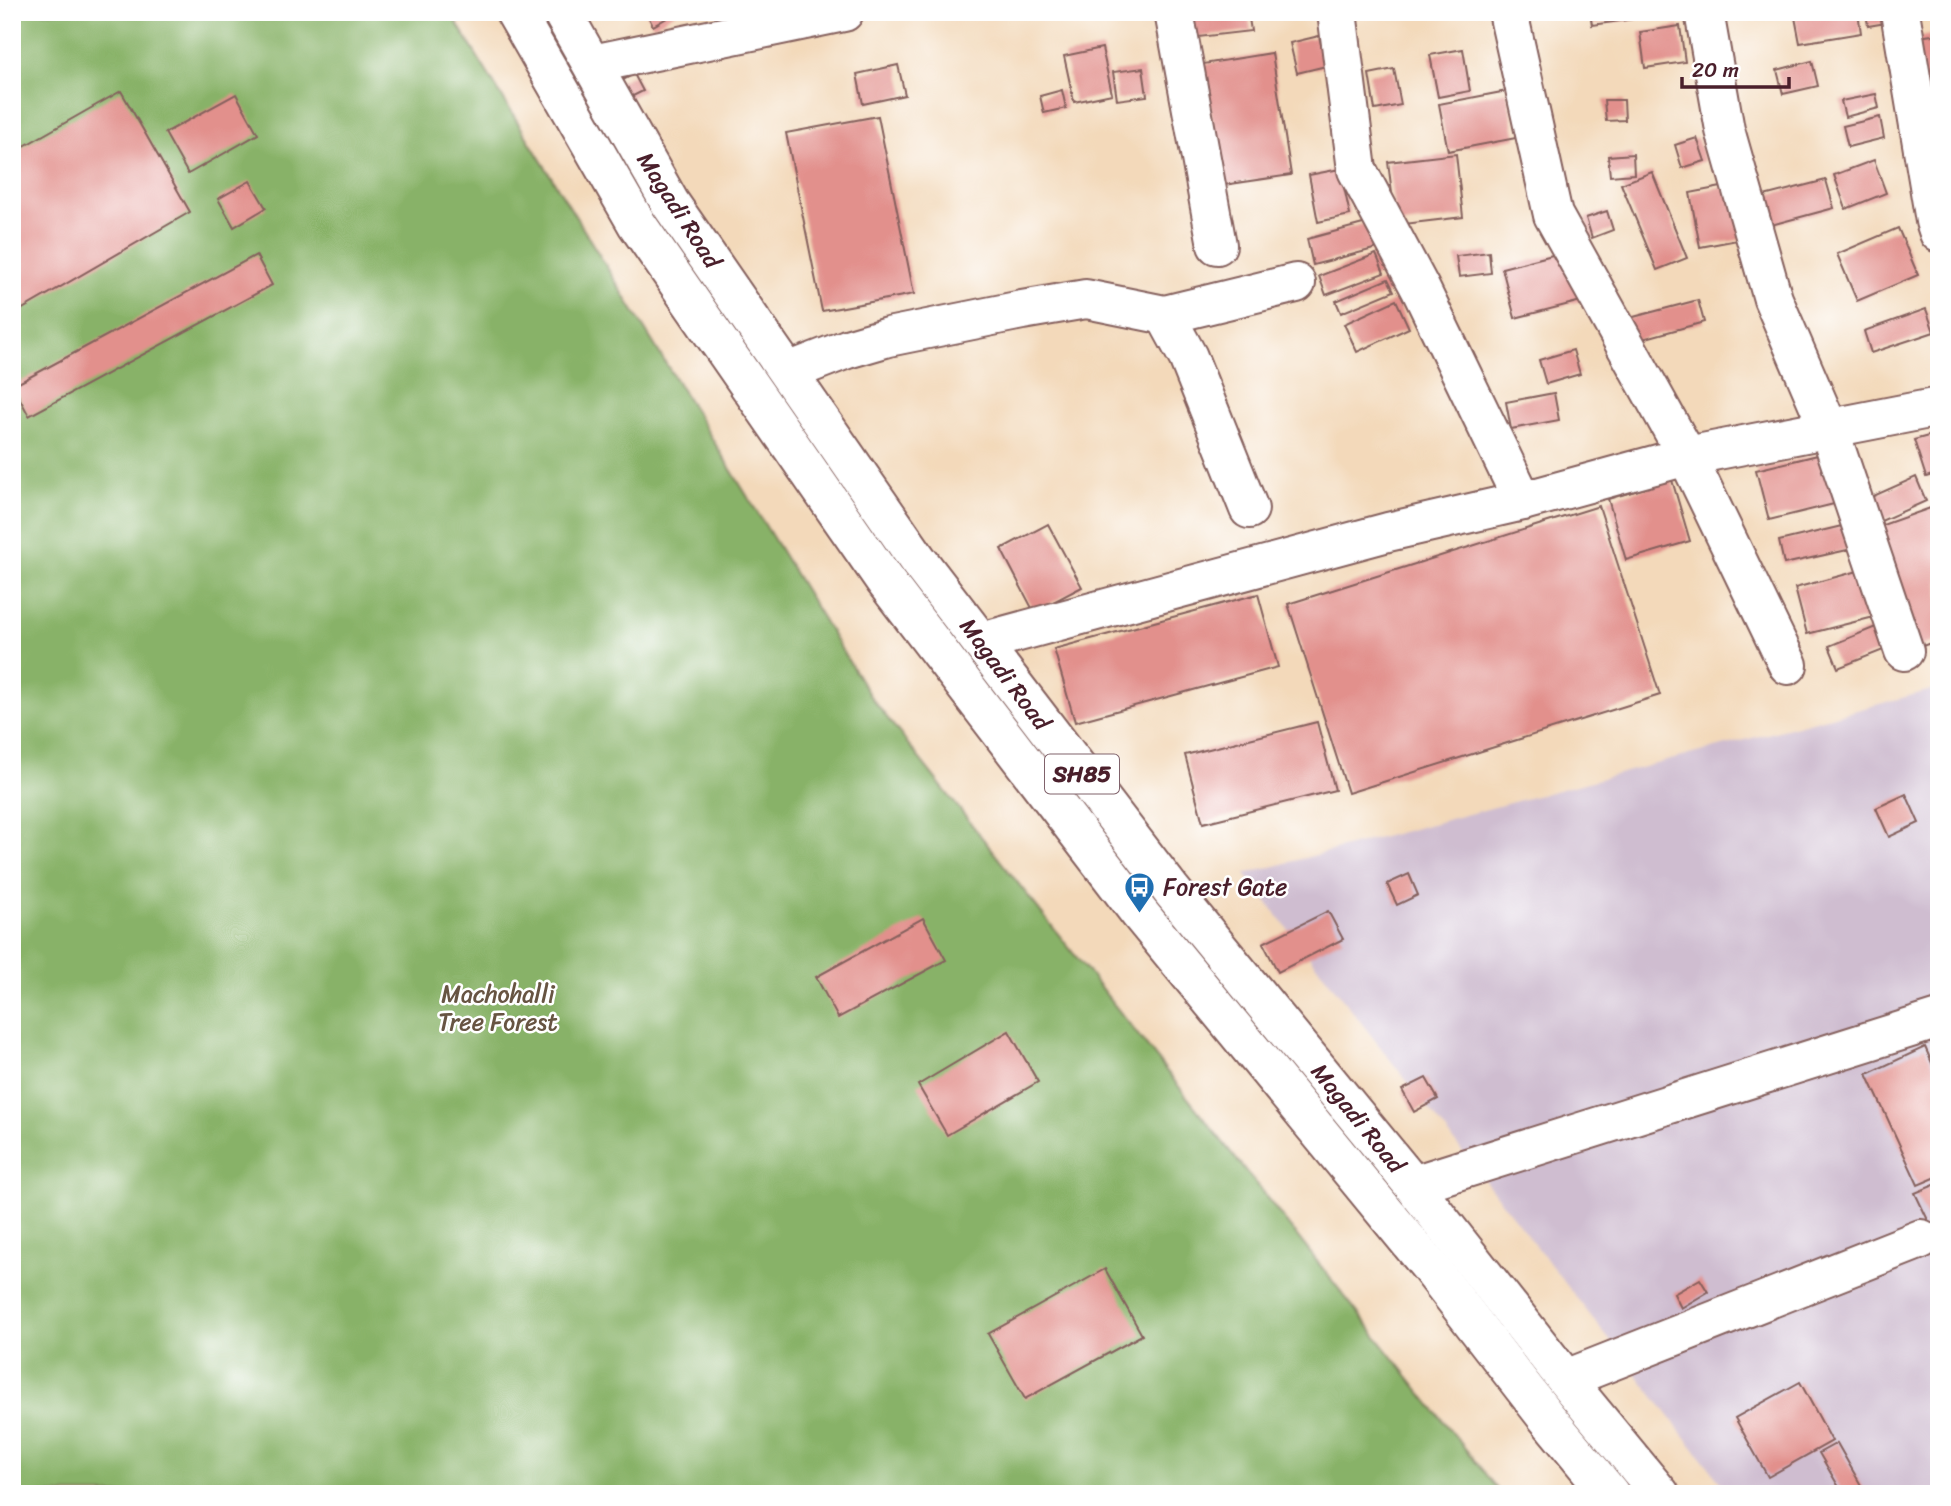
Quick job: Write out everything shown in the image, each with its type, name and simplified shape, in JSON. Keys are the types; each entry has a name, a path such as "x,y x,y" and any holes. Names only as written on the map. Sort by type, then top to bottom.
{"street":[{"name":"Magadi Road","path":"515,12 637,224 885,581 1140,914 1430,1267 1610,1494"},
{"name":"Magadi Road","path":"562,12 670,203 917,559 1171,890 1413,1185 1660,1494"},
{"path":"592,64 844,12"},
{"path":"1174,12 1217,245"},
{"path":"1337,12 1357,170 1420,288 1524,501"},
{"path":"1508,12 1553,215 1686,456 1788,665"},
{"path":"1704,12 1725,130 1773,299 1829,429 1904,651"},
{"path":"1900,12 1939,233"},
{"path":"788,372 847,349 888,337 1086,299 1165,315 1296,283"},
{"path":"1165,315 1188,357 1249,509"},
{"path":"981,642 1388,532 1524,501 1686,456 1939,407"},
{"path":"1413,1185 1939,1019"},
{"path":"1566,1379 1921,1239"}],"shaded area":[{"path":"1939,688 1939,1494 1730,1494 1245,874"}],"green space":[{"name":"Machohalli Tree Forest","path":"12,12 450,12 870,696 1501,1494 12,1494"}],"building":[{"path":"646,12 677,12 653,26"},
{"path":"1187,12 1248,12 1251,31 1190,38"},
{"path":"1590,12 1668,12 1668,14 1592,25"},
{"path":"1794,12 1858,12 1861,33 1800,43"},
{"path":"1866,12 1897,12 1898,21 1868,26"},
{"path":"1680,26 1685,62 1645,68 1640,32"},
{"path":"1939,34 1939,130 1905,39"},
{"path":"1319,36 1326,66 1297,73 1290,43"},
{"path":"1102,48 1112,94 1074,102 1064,56"},
{"path":"1463,49 1470,91 1438,97 1430,55"},
{"path":"1272,53 1291,175 1223,185 1203,64"},
{"path":"1812,61 1818,86 1783,94 1777,70"},
{"path":"898,65 905,95 863,104 857,74"},
{"path":"1143,68 1147,96 1117,100 1113,72"},
{"path":"1394,69 1401,105 1375,110 1369,74"},
{"path":"634,74 643,91 619,103 610,87"},
{"path":"1062,90 1066,108 1044,113 1040,96"},
{"path":"121,91 190,212 12,315 12,153"},
{"path":"1507,91 1516,138 1448,151 1439,104"},
{"path":"236,94 258,134 188,174 165,133"},
{"path":"1876,94 1879,108 1845,117 1841,101"},
{"path":"1604,100 1624,100 1625,120 1606,121"},
{"path":"878,116 914,294 822,311 786,133"},
{"path":"1880,117 1884,138 1848,147 1843,126"},
{"path":"1697,138 1705,161 1682,168 1675,145"},
{"path":"1456,154 1463,217 1396,225 1388,162"},
{"path":"1633,154 1634,174 1610,176 1608,156"},
{"path":"1874,160 1886,193 1846,209 1834,175"},
{"path":"1340,169 1350,215 1318,222 1309,175"},
{"path":"1652,172 1687,258 1657,270 1621,184"},
{"path":"1826,180 1834,208 1771,225 1764,196"},
{"path":"250,181 266,208 234,227 218,199"},
{"path":"1737,184 1748,238 1700,247 1690,193"},
{"path":"1607,211 1613,230 1592,238 1586,218"},
{"path":"1378,220 1385,246 1313,265 1307,239"},
{"path":"1898,228 1918,275 1857,301 1837,254"},
{"path":"1572,250 1585,300 1515,318 1502,268"},
{"path":"1489,252 1491,273 1459,277 1456,256"},
{"path":"1376,254 1384,273 1326,295 1319,276"},
{"path":"256,255 272,285 29,416 13,386"},
{"path":"1388,279 1394,291 1341,313 1336,301"},
{"path":"1396,300 1409,328 1357,352 1344,324"},
{"path":"1698,300 1704,322 1628,343 1622,320"},
{"path":"1926,309 1934,332 1871,353 1864,331"},
{"path":"1573,350 1580,374 1546,384 1539,360"},
{"path":"1554,393 1559,420 1511,429 1506,402"},
{"path":"1939,433 1939,473 1926,477 1914,440"},
{"path":"1826,453 1838,503 1769,520 1756,470"},
{"path":"1916,477 1926,501 1870,526 1860,502"},
{"path":"1672,480 1690,541 1626,560 1608,499"},
{"path":"1939,505 1939,640 1917,648 1874,528"},
{"path":"1599,506 1660,695 1348,793 1288,604"},
{"path":"1048,524 1082,587 1034,612 1001,549"},
{"path":"1846,525 1852,549 1784,564 1779,541"},
{"path":"1862,570 1874,617 1807,634 1795,588"},
{"path":"1258,594 1278,667 1075,722 1054,649"},
{"path":"1883,624 1891,647 1838,668 1829,646"},
{"path":"1317,722 1335,790 1203,823 1185,755"},
{"path":"1906,794 1919,823 1889,837 1876,808"},
{"path":"1409,874 1418,895 1397,905 1387,884"},
{"path":"1328,911 1343,939 1278,972 1263,943"},
{"path":"923,918 946,960 838,1018 816,977"},
{"path":"1009,1031 1038,1082 947,1135 918,1085"},
{"path":"1925,1047 1939,1079 1939,1176 1918,1185 1867,1074"},
{"path":"1426,1078 1438,1099 1414,1112 1402,1090"},
{"path":"1939,1183 1939,1243 1915,1193"},
{"path":"1105,1269 1142,1335 1025,1399 988,1334"},
{"path":"1700,1279 1708,1292 1681,1308 1674,1294"},
{"path":"1800,1382 1832,1441 1768,1477 1735,1418"},
{"path":"1837,1443 1866,1494 1843,1494 1819,1453"}],"place":[{"name":"Forest Gate","path":"1140,914"}]}
